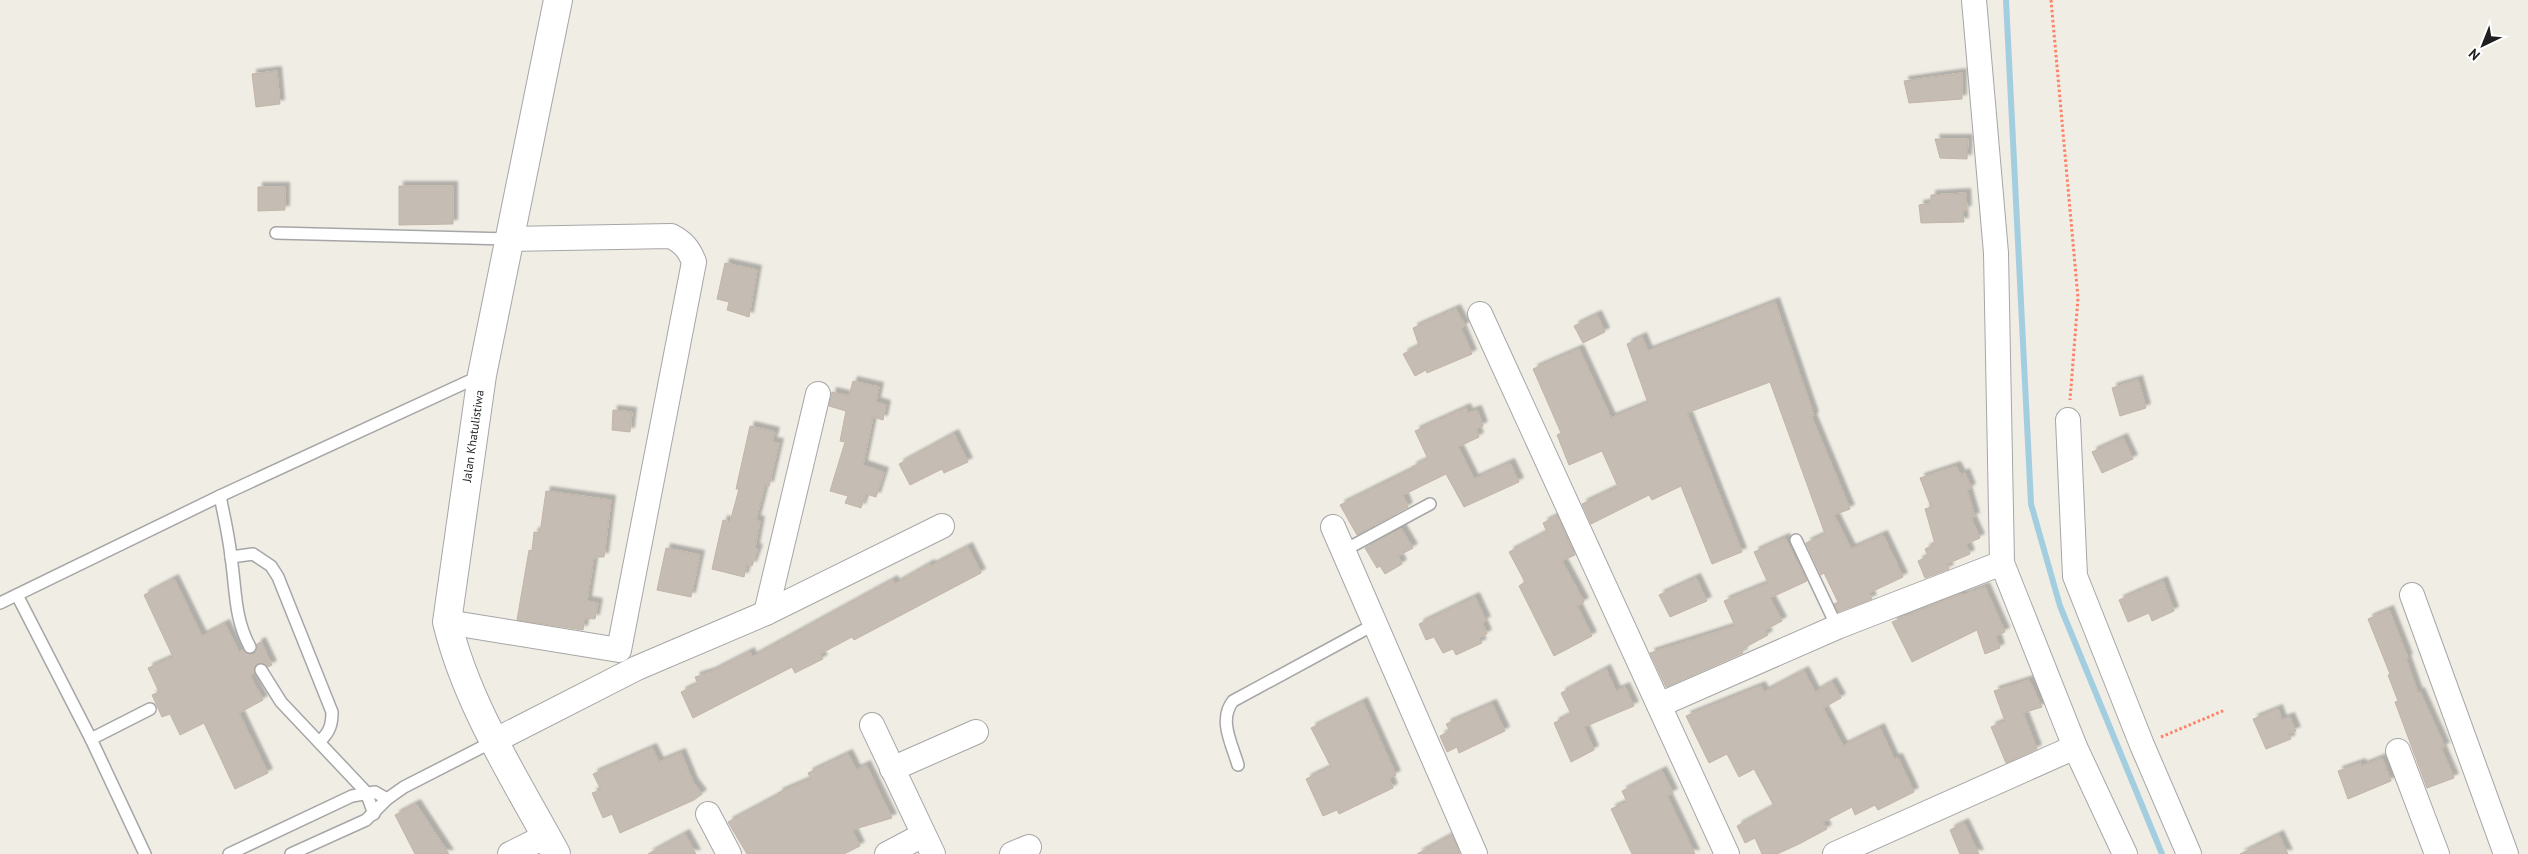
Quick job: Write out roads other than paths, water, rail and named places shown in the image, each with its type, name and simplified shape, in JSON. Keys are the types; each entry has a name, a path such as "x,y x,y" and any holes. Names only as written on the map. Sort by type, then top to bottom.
{"street":[{"name":"Jalan Khatulistiwa","path":"551,845 494,741 455,656 447,622 482,375 508,239 558,0"},
{"path":"1974,0 1996,253 2002,563 2075,747 2125,854"},
{"path":"508,239 671,236 683,243 690,251 694,262 619,650"},
{"path":"1480,314 1727,854"},
{"path":"766,613 818,394"},
{"path":"2068,420 2075,576 2142,745 2189,854"},
{"path":"494,741 637,668 766,613 942,526"},
{"path":"1333,527 1475,854"},
{"path":"1659,705 1837,627 2002,563"},
{"path":"2412,595 2506,854"},
{"path":"447,622 619,650 637,668"},
{"path":"872,725 928,845 886,854"},
{"path":"892,770 976,732"},
{"path":"1836,854 2075,747"},
{"path":"2398,751 2437,854"},
{"path":"708,814 729,854"},
{"path":"510,854 551,845"}],"lane":[{"path":"276,233 508,239"},
{"path":"0,603 220,496 482,375"},
{"path":"220,496 231,558 236,611 242,633 250,647"},
{"path":"1343,551 1430,504"},
{"path":"1796,540 1837,627"},
{"path":"231,558 253,554 271,566 278,577 332,712 332,724 327,734 320,741"},
{"path":"17,595 92,739 145,854"},
{"path":"1238,765 1224,720 1228,707 1234,701 1375,624"},
{"path":"261,670 281,702 320,741 366,792 374,814"},
{"path":"92,739 150,709"},
{"path":"291,854 374,814 387,799 404,787 494,741"},
{"path":"230,854 352,796 366,792 375,792 387,799"}],"waterway":[{"path":"2006,0 2031,504 2060,606 2162,854"}]}
